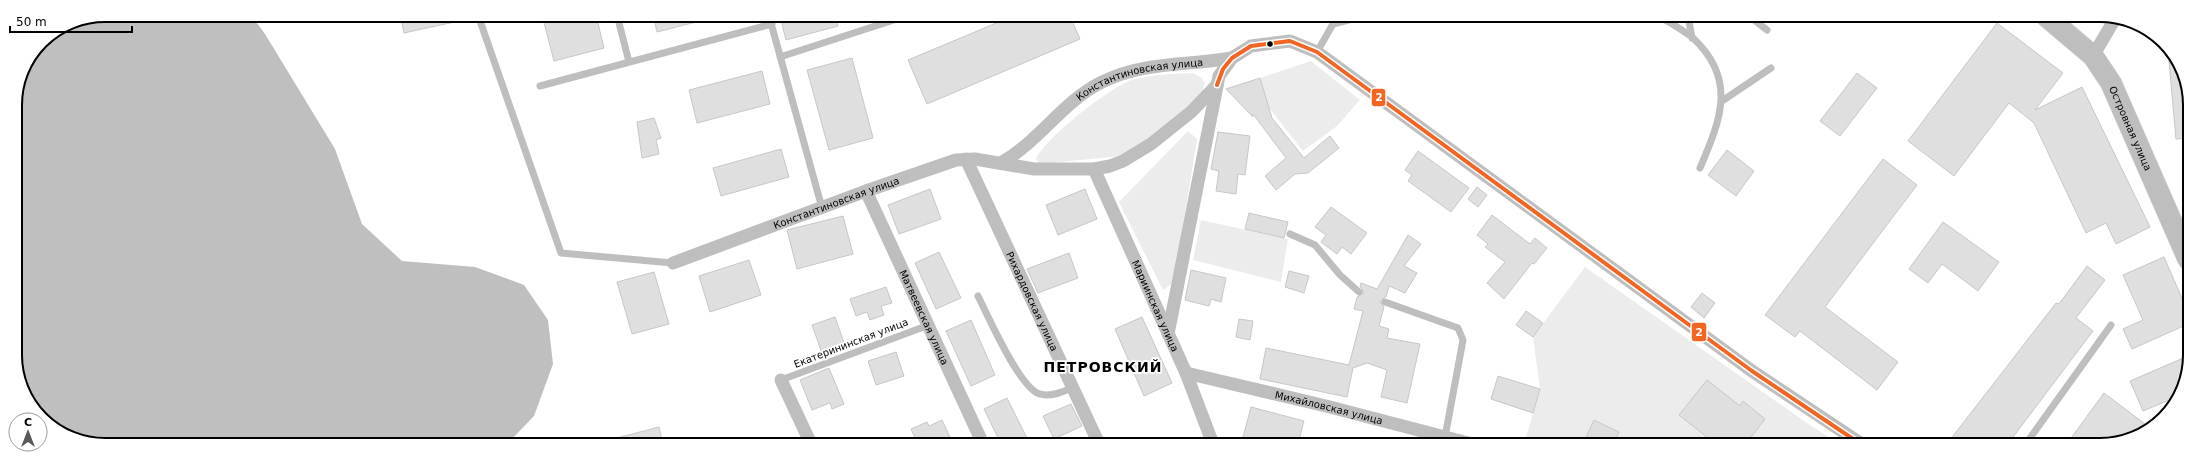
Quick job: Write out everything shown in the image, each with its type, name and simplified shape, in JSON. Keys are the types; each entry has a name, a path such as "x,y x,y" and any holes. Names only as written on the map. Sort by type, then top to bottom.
{"main road":[{"name":"Островная улица","path":"2053,22 2093,56 2111,83 2183,247"}],"street":[{"path":"2093,56 2112,23"},
{"path":"1168,334 1217,85 1223,69 1232,58 1251,46 1290,41 1317,52 1752,371 1853,438"},
{"name":"Константиновская улица","path":"1001,163 1032,142 1075,100 1099,83 1129,70 1206,63 1232,58"},
{"name":"Константиновская улица","path":"673,263 866,191 956,160 966,159 1001,163 1034,169 1094,169 1123,161 1151,144 1191,112 1217,85"},
{"name":"Рихардовская улица","path":"966,159 1096,438"},
{"name":"Мариинская улица","path":"1094,169 1186,373 1211,438"},
{"name":"Матвеевская улица","path":"866,191 980,438"},
{"name":"Михайловская улица","path":"1186,373 1326,406 1449,438"},
{"path":"781,380 807,438"}],"lane":[{"path":"480,22 562,253 673,263"},
{"path":"619,22 629,62"},
{"path":"780,57 888,22"},
{"path":"1317,52 1332,22"},
{"path":"1668,22 1692,38 1711,61 1720,86 1722,101 1721,115 1700,168"},
{"path":"1689,22 1692,38"},
{"path":"1757,22 1767,30"},
{"path":"540,86 772,24 822,208"},
{"path":"1722,101 1771,68"},
{"path":"1290,234 1315,245 1340,275 1359,292"},
{"path":"978,296 1014,367 1038,394 1044,395 1064,392 1072,388"},
{"path":"1385,302 1458,328 1461,334 1462,340 1460,357 1445,437"},
{"name":"Екатерининская улица","path":"781,380 929,325"},
{"path":"2030,438 2111,325"}],"shaded area":[{"path":"100,22 256,22 335,149 362,224 402,261 475,267 524,285 548,320 553,364 534,416 513,438 105,438 84,435 73,432 64,427 48,416 48,412 44,412 36,401 26,382 22,360 22,100 28,73 36,59 46,46 64,33 73,28"},
{"path":"1311,61 1360,100 1337,126 1303,151 1269,108 1260,78"},
{"path":"1193,73 1202,78 1205,84 1202,92 1167,127 1122,156 1039,164 1036,159 1042,150 1064,127 1092,104 1119,86 1129,81 1144,77"},
{"path":"1188,131 1197,139 1174,282 1163,290 1119,202"},
{"path":"1201,220 1288,239 1281,282 1193,260"},
{"path":"1585,267 1830,438 1616,438 1619,432 1595,420 1586,438 1526,438 1540,389 1533,337"}],"building":[{"path":"402,22 454,22 404,33"},
{"path":"544,22 598,22 604,48 554,61"},
{"path":"655,22 696,22 657,32"},
{"path":"782,22 837,22 838,26 786,40"},
{"path":"999,22 1073,22 1080,39 927,104 908,60"},
{"path":"1997,23 2063,73 2035,110 2082,87 2150,227 2116,244 2106,223 2086,233 2034,123 2009,103 1954,176 1908,141"},
{"path":"852,58 873,138 829,150 807,70"},
{"path":"2169,59 2179,78 2183,100 2183,138 2176,139"},
{"path":"762,71 770,104 697,123 689,90"},
{"path":"1857,73 1877,88 1840,136 1820,121"},
{"path":"1260,78 1272,118 1304,158 1330,136 1339,148 1308,173 1295,174 1276,190 1265,176 1286,158 1253,114 1253,117 1226,89"},
{"path":"654,118 661,138 656,140 659,154 642,158 637,122"},
{"path":"1218,132 1250,136 1245,175 1238,174 1236,194 1216,191 1219,171 1211,169"},
{"path":"781,149 789,177 721,196 713,168"},
{"path":"1727,150 1754,171 1736,196 1708,175"},
{"path":"1418,151 1469,188 1451,212 1408,181 1412,175 1405,170"},
{"path":"1883,159 1917,185 1825,307 1898,362 1877,390 1800,331 1795,337 1765,315"},
{"path":"1477,187 1487,195 1478,207 1468,199"},
{"path":"930,189 941,219 899,234 888,205"},
{"path":"1085,189 1097,219 1058,235 1046,205"},
{"path":"1331,207 1367,233 1351,254 1342,247 1337,254 1321,242 1326,235 1315,227"},
{"path":"1249,213 1288,222 1284,238 1245,229"},
{"path":"1492,215 1530,244 1535,238 1547,248 1534,264 1532,263 1504,299 1487,283 1505,262 1485,247 1488,244 1477,235"},
{"path":"843,216 853,254 797,269 787,230"},
{"path":"1943,222 1999,262 1978,291 1942,264 1928,283 1909,269"},
{"path":"1408,235 1421,244 1404,266 1417,273 1405,293 1389,286 1386,297 1380,301 1384,307 1379,326 1389,329 1387,338 1420,344 1407,403 1381,397 1387,370 1367,363 1353,368 1347,397 1260,379 1266,348 1349,365 1363,311 1354,309 1357,297 1364,293 1360,286 1361,283 1377,289"},
{"path":"939,252 961,298 936,309 915,263"},
{"path":"1069,253 1078,278 1038,293 1027,269"},
{"path":"2164,257 2183,301 2183,326 2132,349 2123,329 2143,320 2123,275"},
{"path":"749,260 761,295 710,312 699,276"},
{"path":"2087,266 2105,280 2076,318 2093,331 2012,438 1951,438 2056,303 2059,304"},
{"path":"1191,270 1226,278 1221,302 1211,299 1209,306 1185,300"},
{"path":"1289,271 1309,276 1304,293 1285,287"},
{"path":"654,272 669,324 632,334 617,282"},
{"path":"886,287 892,303 881,306 884,315 870,320 867,312 856,316 850,299"},
{"path":"1702,293 1715,303 1704,318 1691,307"},
{"path":"1526,311 1543,323 1533,337 1516,325"},
{"path":"835,317 846,348 823,356 812,325"},
{"path":"1142,317 1172,383 1144,396 1115,329"},
{"path":"1239,319 1253,321 1250,340 1236,337"},
{"path":"971,320 995,375 971,386 946,331"},
{"path":"896,352 904,376 876,385 868,361"},
{"path":"2183,358 2179,382 2169,400 2143,411 2130,381"},
{"path":"829,368 844,404 832,409 830,403 812,410 800,380"},
{"path":"1498,376 1540,389 1533,413 1491,399"},
{"path":"1707,380 1740,406 1743,401 1765,419 1750,438 1708,438 1679,415"},
{"path":"2104,393 2145,424 2127,434 2111,437 2071,438"},
{"path":"1007,398 1027,438 998,438 984,409"},
{"path":"1071,404 1082,426 1054,438 1043,416"},
{"path":"1251,407 1304,421 1300,438 1243,437"},
{"path":"942,420 950,438 915,438 911,429 927,422 929,426"},
{"path":"1594,420 1619,432 1616,438 1586,438"},
{"path":"659,427 662,438 617,438"}],"transit line":[{"name":"2","path":"1217,85 1223,69 1232,58 1251,46 1290,41 1317,52 1752,371 1852,438"}],"district":[{"name":"ПЕТРОВСКИЙ","path":"1103,367"}]}
